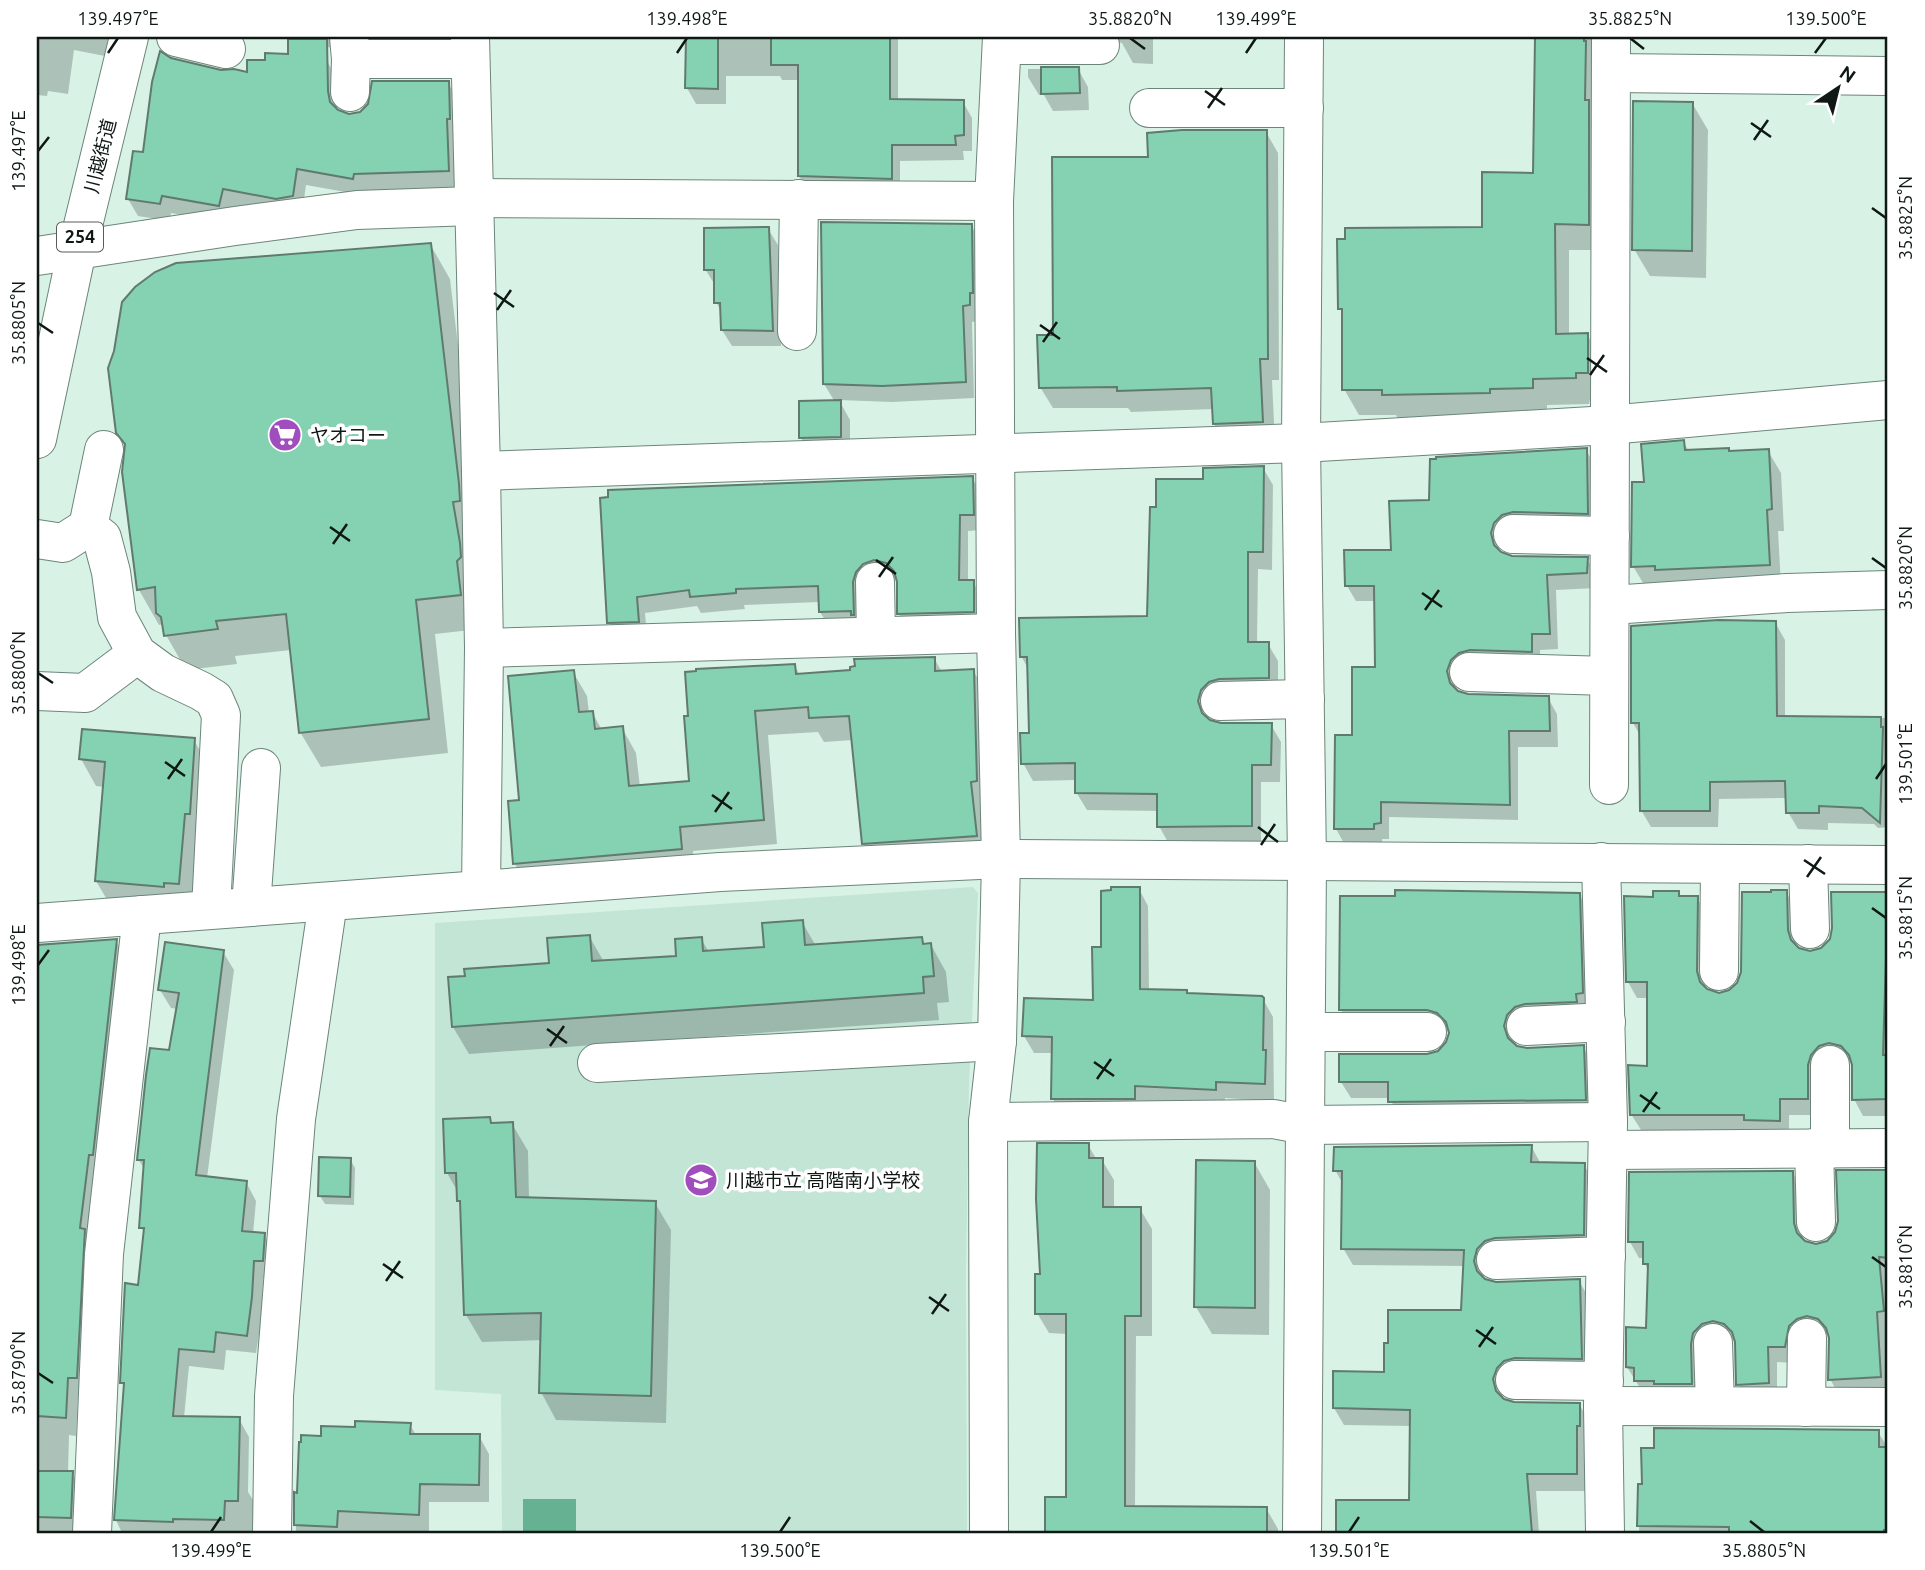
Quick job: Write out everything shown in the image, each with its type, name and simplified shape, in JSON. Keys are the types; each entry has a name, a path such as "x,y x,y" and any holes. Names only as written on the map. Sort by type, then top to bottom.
{"main road":[{"name":"川越街道","path":"37,439 77,250 129,37"},
{"path":"176,37 226,49"},
{"path":"1303,1533 1307,861 1301,443 1304,37"},
{"path":"989,1533 988,1122 997,1041 1001,859 996,633 994,201 1002,41 1100,45"},
{"path":"350,63 469,48 484,648 481,889"},
{"path":"1609,786 1611,55 1888,76"},
{"path":"1149,108 1304,108"},
{"path":"37,256 357,210 473,202 799,199 994,201"},
{"path":"797,331 799,199"},
{"path":"481,471 1301,443 1609,425 1888,400"},
{"path":"37,539 63,543 88,527 104,450"},
{"path":"88,527 102,538 111,572 117,617 137,654 163,673 214,699 221,715 211,909"},
{"path":"1513,534 1610,536"},
{"path":"874,582 876,636"},
{"path":"1611,605 1787,593 1888,590"},
{"path":"484,648 996,633"},
{"path":"37,691 85,693 137,654"},
{"path":"1469,672 1608,676"},
{"path":"1220,701 1305,699"},
{"path":"251,907 261,768"},
{"path":"37,923 720,872 1001,859 1888,864"},
{"path":"1601,862 1608,1136 1603,1393 1605,1533"},
{"path":"1719,971 1720,864"},
{"path":"1808,864 1810,929"},
{"path":"272,1533 274,1396 296,1119 328,902"},
{"path":"92,1533 104,1254 142,915"},
{"path":"1526,1026 1606,1022"},
{"path":"1306,1032 1427,1032"},
{"path":"597,1063 997,1041"},
{"path":"1816,1222 1830,1065"},
{"path":"988,1122 1273,1119 1306,1125 1608,1136 1822,1148 1888,1148"},
{"path":"1496,1261 1606,1256"},
{"path":"1806,1407 1807,1338"},
{"path":"1713,1343 1715,1406"},
{"path":"1515,1380 1715,1406 1888,1407"}],"shaded area":[{"name":"川越市立 高階南小学校","path":"973,887 978,893 969,1086 966,1273 967,1533 502,1533 501,1394 435,1390 435,923"},
{"path":"523,1499 576,1499 576,1533 523,1533"}],"building":[{"path":"686,37 718,37 718,89 685,88"},
{"path":"771,37 890,37 890,99 964,100 964,135 955,136 956,145 892,145 892,179 798,176 798,65 771,65"},
{"path":"1535,37 1584,37 1586,41 1589,225 1555,224 1556,334 1588,333 1588,373 1576,373 1576,378 1533,379 1533,388 1490,389 1490,393 1382,395 1382,390 1342,390 1342,309 1338,309 1337,239 1345,239 1345,228 1482,227 1482,172 1533,173"},
{"path":"288,39 327,39 330,102 338,110 349,114 360,112 368,104 372,81 449,81 449,171 354,174 353,179 297,169 293,196 276,199 223,189 219,206 162,196 160,204 126,199 133,151 143,152 152,82 160,51 171,58 221,70 247,72 247,60 265,60 265,53 288,54"},
{"path":"1041,67 1079,67 1080,93 1041,94"},
{"path":"1633,101 1693,102 1692,251 1632,250"},
{"path":"1182,130 1267,130 1268,359 1260,359 1263,422 1213,424 1211,388 1117,391 1117,387 1039,388 1037,335 1053,335 1052,157 1148,157 1147,133"},
{"path":"821,222 972,224 973,293 970,293 970,305 963,306 966,382 882,386 823,384"},
{"path":"769,227 773,331 721,330 720,303 714,303 714,270 704,270 704,228"},
{"name":"ヤオコー","path":"431,243 459,484 460,501 453,502 460,543 461,557 457,561 461,595 416,600 429,719 299,733 286,614 216,621 218,629 164,636 161,617 156,613 155,587 137,590 122,472 125,444 116,433 108,368 114,351 122,302 135,287 155,272 176,263"},
{"path":"841,400 841,437 799,438 799,401"},
{"path":"1684,440 1685,450 1769,449 1772,509 1767,510 1770,565 1655,570 1655,566 1631,567 1632,482 1644,482 1641,444"},
{"path":"1587,448 1588,514 1513,512 1502,515 1494,523 1491,533 1494,545 1501,552 1512,556 1588,557 1587,573 1547,575 1550,634 1532,634 1532,652 1470,650 1459,653 1451,660 1447,671 1450,683 1458,691 1468,694 1549,696 1550,731 1509,731 1510,805 1381,802 1381,823 1374,824 1374,829 1334,829 1335,735 1352,735 1352,667 1375,667 1374,586 1345,586 1344,550 1391,550 1389,501 1429,500 1430,459"},
{"path":"1264,466 1263,552 1248,552 1248,642 1269,642 1269,678 1219,679 1209,682 1201,690 1198,701 1202,713 1210,720 1221,723 1272,723 1271,765 1252,765 1252,826 1157,827 1157,794 1075,793 1075,763 1021,764 1020,733 1029,733 1027,657 1020,657 1019,618 1147,616 1150,507 1156,507 1156,479 1203,479 1203,468"},
{"path":"973,476 974,515 960,515 959,580 974,580 974,612 897,614 897,582 894,571 886,563 874,560 863,564 856,572 853,582 854,615 851,615 851,611 819,612 818,586 736,589 736,593 690,597 689,590 637,597 639,622 607,623 600,498 608,497 608,490"},
{"path":"1718,620 1776,621 1777,716 1881,717 1880,823 1862,808 1819,806 1819,813 1786,813 1785,781 1710,782 1710,811 1640,811 1639,723 1631,723 1631,626"},
{"path":"935,657 935,671 974,669 977,781 971,782 977,836 862,844 849,716 809,718 808,707 755,711 764,820 680,827 682,849 513,864 508,801 519,800 508,676 574,670 579,712 593,711 595,729 623,726 629,786 689,781 684,716 688,716 685,672 696,669 795,664 796,674 850,670 850,667 855,666 854,659"},
{"path":"82,729 195,738 190,814 185,814 179,884 164,883 164,887 95,881 105,762 79,759"},
{"path":"1111,887 1140,887 1140,989 1187,990 1187,993 1264,998 1265,1084 1216,1082 1216,1090 1135,1086 1135,1099 1051,1099 1052,1037 1022,1036 1024,998 1093,1000 1092,947 1101,947 1101,891 1111,890"},
{"path":"1395,890 1580,893 1583,993 1576,994 1577,1002 1525,1004 1515,1007 1507,1015 1504,1026 1508,1038 1517,1046 1527,1048 1584,1045 1586,1100 1388,1102 1388,1082 1339,1082 1339,1054 1427,1054 1438,1051 1446,1042 1449,1033 1446,1022 1437,1013 1427,1010 1339,1010 1340,896 1395,896"},
{"path":"1787,890 1788,930 1791,940 1799,948 1810,951 1821,948 1830,939 1831,892 1888,892 1883,1055 1888,1055 1888,1099 1852,1100 1852,1065 1849,1055 1841,1046 1829,1043 1819,1046 1811,1055 1808,1065 1808,1099 1780,1099 1780,1121 1744,1120 1744,1115 1630,1115 1628,1065 1647,1066 1647,982 1626,982 1624,896 1653,897 1653,891 1679,891 1679,896 1698,896 1697,971 1700,982 1707,989 1719,993 1729,990 1737,983 1741,972 1742,892"},
{"path":"803,920 805,945 922,937 923,944 931,943 934,976 923,977 924,993 452,1027 448,977 465,976 464,969 549,963 547,938 590,935 592,961 676,956 675,939 702,937 703,951 764,947 762,923"},
{"path":"117,939 93,1155 89,1155 80,1228 85,1229 77,1378 68,1378 66,1418 37,1416 37,945"},
{"path":"165,942 224,950 196,1175 247,1181 242,1231 265,1233 263,1261 254,1261 247,1336 216,1332 214,1352 179,1349 173,1416 240,1417 238,1501 225,1501 224,1520 114,1520 124,1383 120,1383 125,1283 138,1285 144,1228 139,1228 144,1160 137,1160 146,1075 150,1048 169,1050 179,993 158,990"},
{"path":"490,1117 491,1123 513,1122 516,1197 656,1201 651,1396 539,1393 541,1313 464,1315 460,1201 457,1201 456,1173 445,1173 443,1119"},
{"path":"1037,1143 1089,1143 1089,1158 1103,1158 1103,1207 1141,1207 1141,1316 1125,1316 1125,1506 1267,1507 1267,1533 1045,1533 1045,1497 1066,1497 1066,1314 1035,1314 1035,1274 1040,1274 1036,1199"},
{"path":"1532,1145 1531,1162 1585,1163 1584,1235 1495,1238 1485,1241 1477,1249 1474,1261 1477,1271 1485,1279 1496,1282 1580,1279 1582,1359 1515,1358 1504,1361 1497,1368 1493,1379 1496,1391 1504,1399 1514,1402 1580,1403 1577,1474 1527,1474 1532,1533 1336,1533 1336,1500 1409,1500 1410,1410 1333,1408 1333,1371 1384,1372 1384,1343 1388,1343 1388,1310 1461,1310 1464,1250 1341,1249 1342,1171 1333,1171 1334,1147"},
{"path":"319,1157 351,1158 350,1197 318,1196"},
{"path":"1196,1160 1255,1161 1255,1308 1194,1307"},
{"path":"1836,1170 1888,1170 1888,1258 1879,1257 1884,1311 1877,1312 1881,1377 1828,1380 1829,1338 1826,1328 1818,1319 1807,1316 1797,1319 1789,1326 1785,1347 1768,1347 1769,1383 1736,1385 1735,1342 1732,1332 1724,1324 1713,1321 1702,1324 1693,1333 1692,1384 1634,1381 1634,1368 1626,1367 1626,1327 1646,1328 1648,1264 1643,1264 1643,1242 1628,1242 1629,1172 1793,1171 1794,1223 1797,1233 1805,1241 1816,1244 1827,1241 1835,1232 1838,1221"},
{"path":"355,1421 411,1423 410,1434 480,1434 479,1485 420,1484 419,1515 338,1511 337,1527 294,1525 294,1492 297,1493 301,1435 321,1436 321,1426 355,1427"},
{"path":"1654,1428 1879,1430 1879,1447 1888,1447 1888,1530 1884,1530 1884,1533 1729,1532 1729,1527 1637,1526 1638,1484 1642,1484 1641,1448 1654,1448"},
{"path":"37,1471 73,1471 71,1518 37,1517"}],"place":[{"name":"ヤオコー","path":"285,435"},
{"name":"川越市立 高階南小学校","path":"701,1180"}]}
